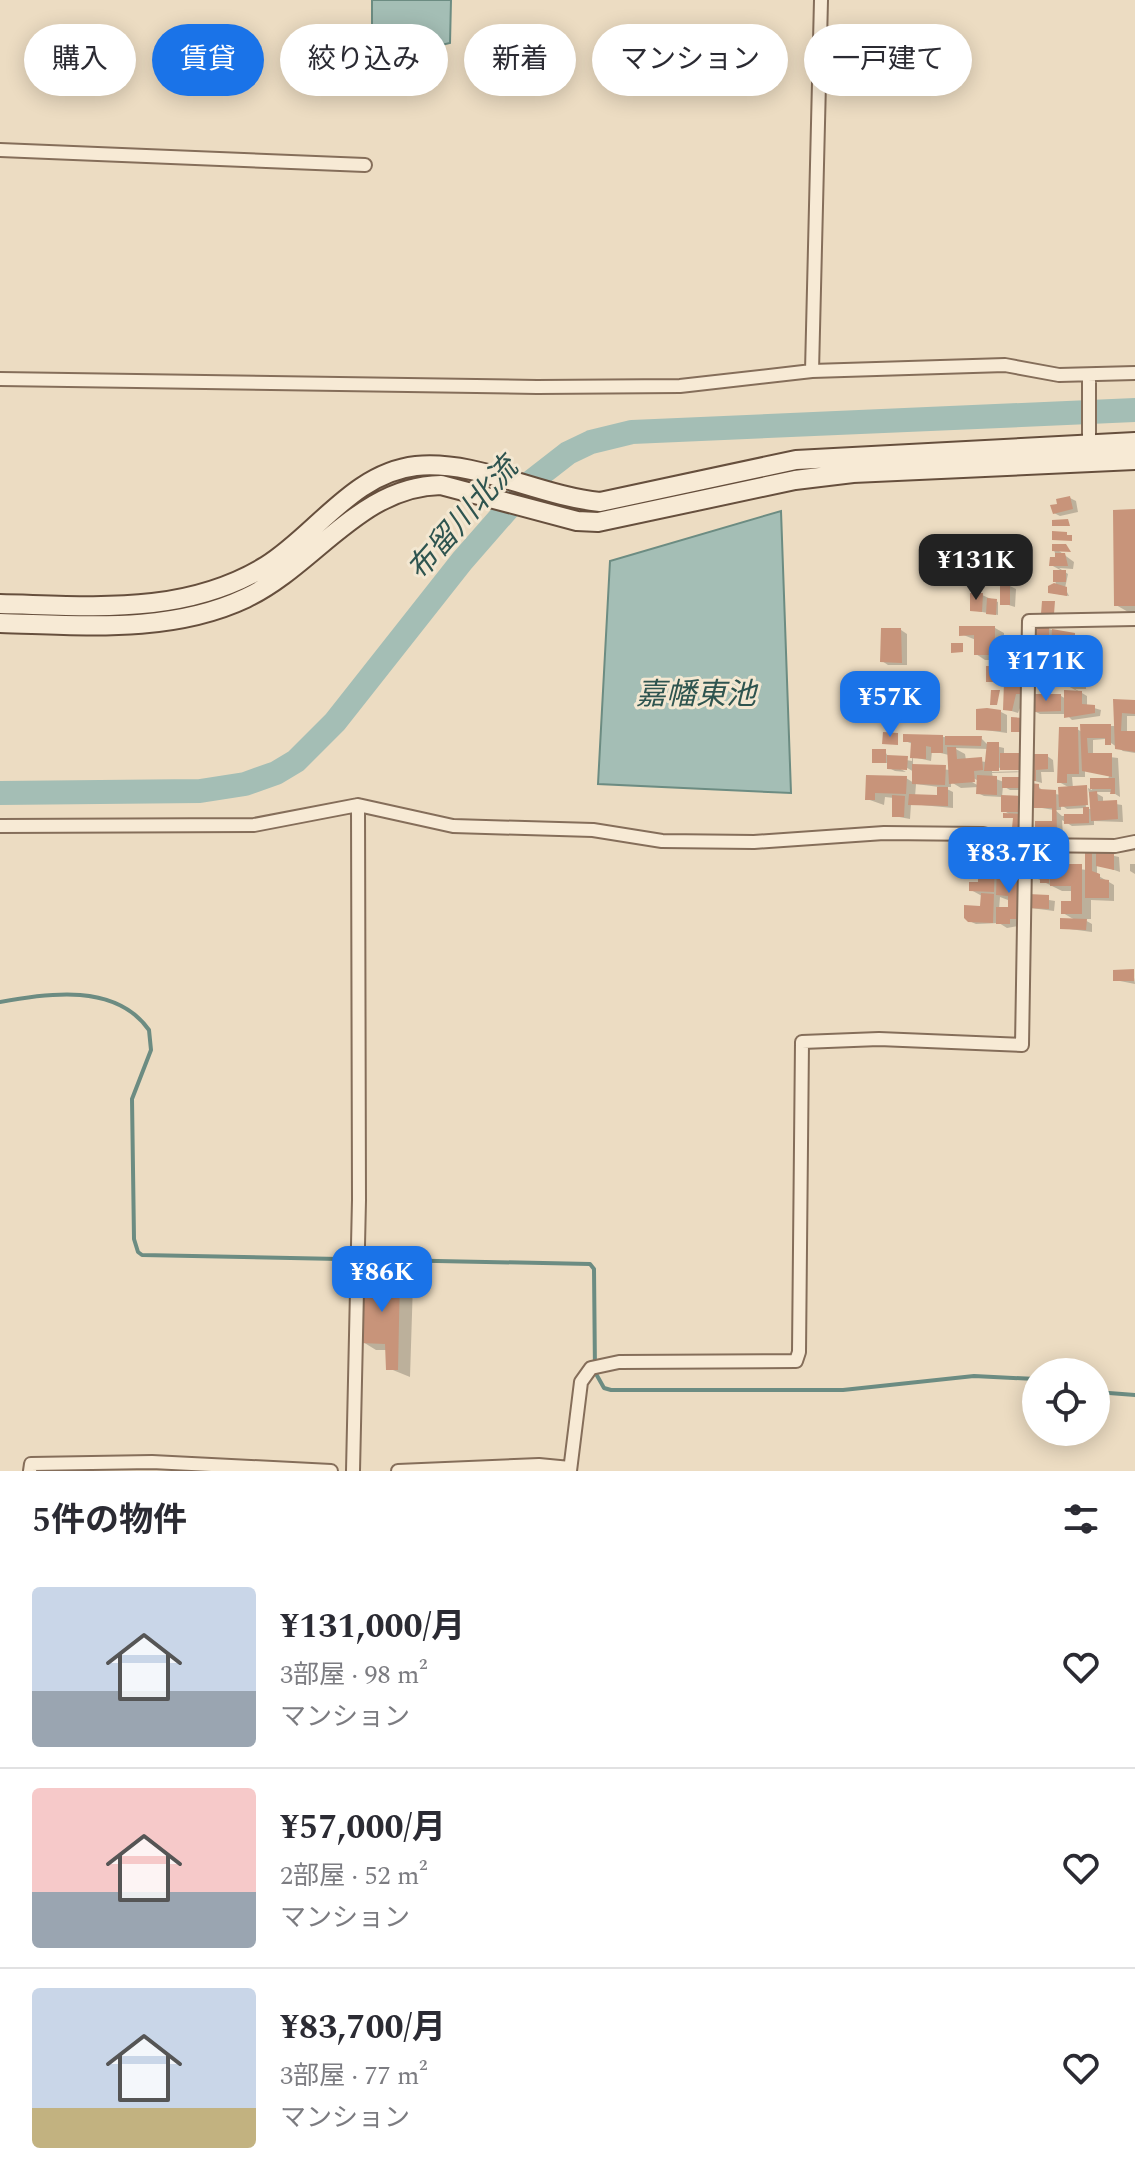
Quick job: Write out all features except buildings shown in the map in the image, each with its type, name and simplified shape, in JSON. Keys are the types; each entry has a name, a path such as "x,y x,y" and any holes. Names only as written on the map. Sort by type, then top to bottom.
{"street":[{"path":"812,371 821,0"},
{"path":"0,150 365,165"},
{"path":"0,379 680,386 812,371 1005,365 1089,378 1135,373"},
{"path":"1089,378 1089,446"},
{"path":"0,623 117,625 193,616 244,599 270,585 297,568 373,502 422,485 441,485 539,511 598,522 721,494 838,474 1135,442"},
{"path":"0,604 107,607 159,604 199,595 268,565 376,479 413,466 441,466 553,494 600,502 796,460 1089,446 1135,460"},
{"path":"398,1471 539,1465 570,1470 581,1382 591,1368 619,1362 796,1361 799,1352 802,1042 879,1039 1022,1045 1029,621 1135,619"},
{"path":"353,1471 359,1200 358,805"},
{"path":"0,826 254,825 358,805 453,826 593,830 662,841 754,842 884,833 983,834 1026,845 1115,846 1135,842"},
{"path":"30,1471 31,1464 152,1462 331,1471"}],"water":[{"path":"372,0 451,0 450,43 448,24 372,24"},
{"name":"嘉幡東池","path":"781,511 791,793 598,784 610,561"}],"waterway":[{"name":"布留川北流","path":"0,793 200,791 245,784 276,773 296,761 335,722 462,561 532,481 568,453 591,442 632,432 1135,410"},
{"path":"0,1002 60,995 100,998 135,1015 149,1030 151,1050 132,1099 134,1239 142,1255 590,1264 594,1269 595,1372 604,1388 611,1390 843,1390 974,1376 1022,1378"},
{"path":"1110,1393 1135,1395"}]}
